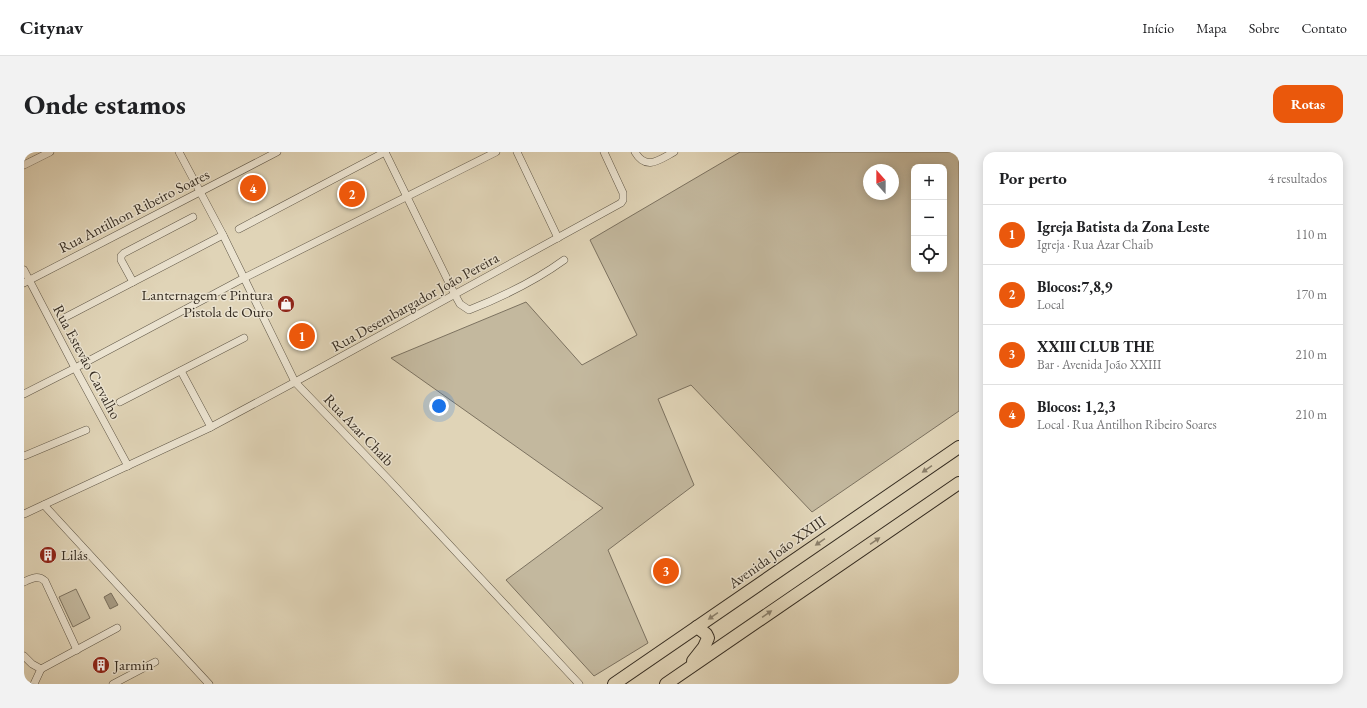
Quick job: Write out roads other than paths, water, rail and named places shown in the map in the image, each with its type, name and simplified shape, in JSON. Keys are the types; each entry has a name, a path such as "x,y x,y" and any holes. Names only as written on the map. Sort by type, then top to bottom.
{"main road":[{"name":"Avenida João XXIII","path":"614,684 959,447"},
{"path":"666,684 959,483"},
{"path":"688,669 707,641 706,634 698,626"}],"street":[{"path":"24,165 50,152"},
{"name":"Rua Azar Chaib","path":"179,152 223,235 295,382 580,684"},
{"name":"Rua Antilhon Ribeiro Soares","path":"26,282 277,152"},
{"path":"239,229 385,152 455,295 460,304 469,310 497,299 548,271 564,260"},
{"path":"24,394 244,278 407,198 496,152"},
{"path":"517,152 558,238"},
{"name":"Rua Desembargador João Pereira","path":"25,512 44,505 210,427 455,295 621,203 623,200 623,193 604,152"},
{"path":"635,152 639,160 646,163 656,162 674,152"},
{"path":"133,282 121,260 121,256 124,253 193,217"},
{"path":"64,318 223,235"},
{"name":"Rua Estevão Carvalho","path":"24,270 26,282 128,466"},
{"path":"120,402 244,338"},
{"path":"181,371 210,427"},
{"path":"24,456 86,430"},
{"path":"44,505 209,684"},
{"path":"24,582 38,577 45,581 77,650"},
{"path":"34,684 41,669 117,628"},
{"path":"24,656 32,664 41,669"},
{"path":"113,684 155,662"}],"place":[{"name":"Blocos: 1,2,3","path":"253,188"},
{"name":"Blocos:7,8,9","path":"352,194"},
{"name":"Lanternagem e Pintura Pistola de Ouro","path":"286,304"},
{"name":"Igreja Batista da Zona Leste","path":"302,336"},
{"name":"Lilás","path":"48,555"},
{"name":"XXIII CLUB THE","path":"666,571"},
{"name":"Jarmin","path":"101,665"}]}
